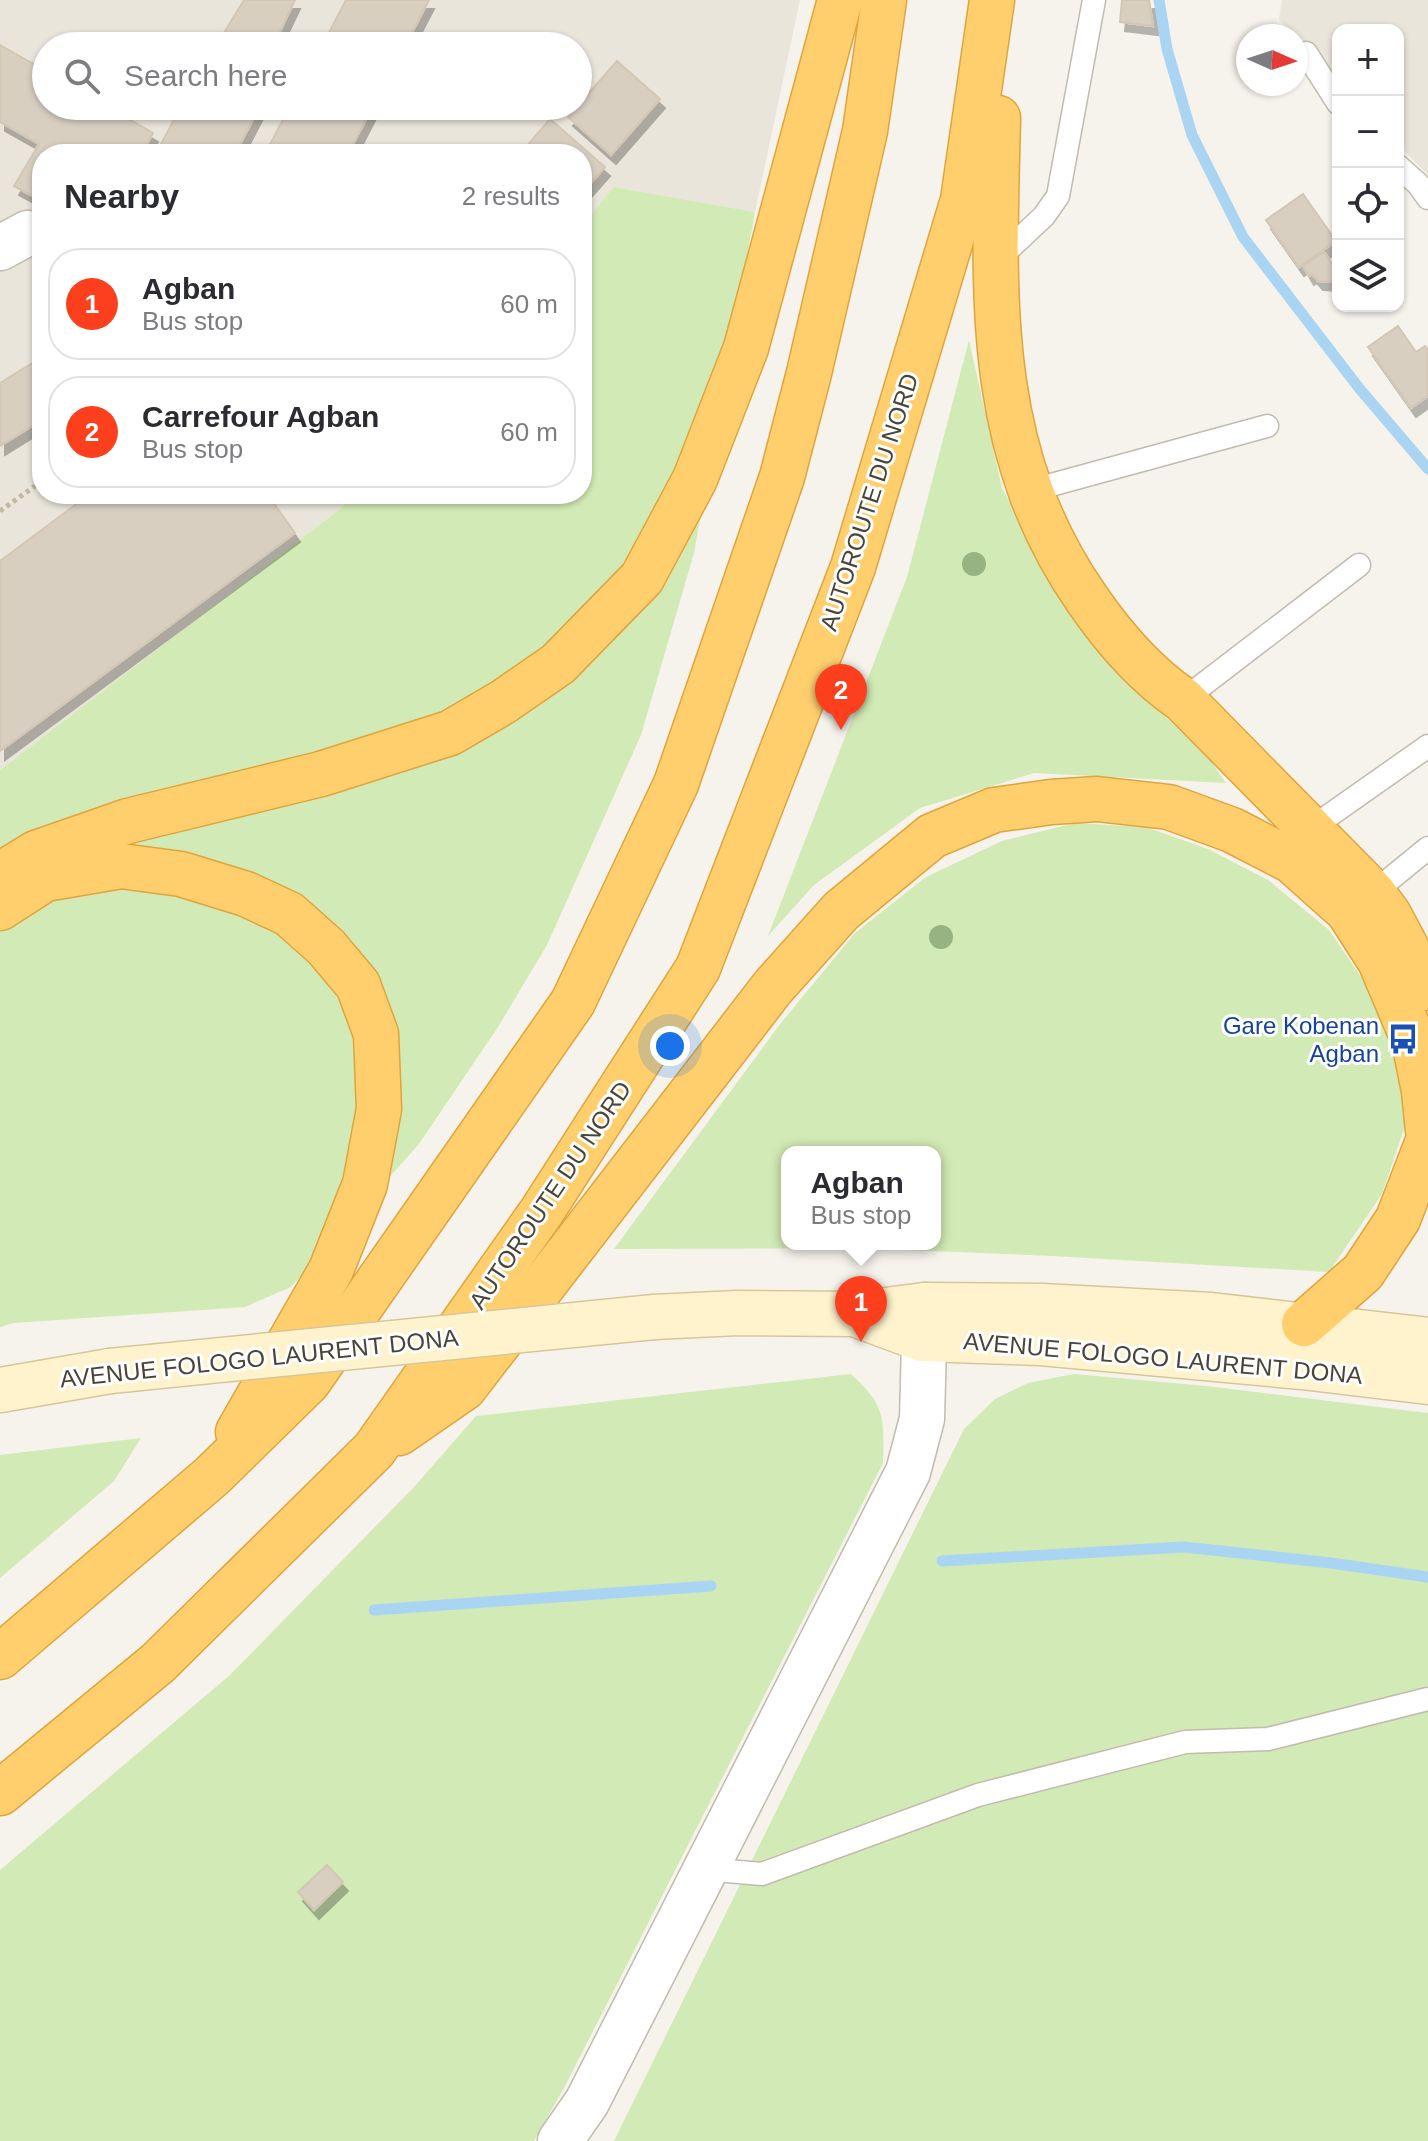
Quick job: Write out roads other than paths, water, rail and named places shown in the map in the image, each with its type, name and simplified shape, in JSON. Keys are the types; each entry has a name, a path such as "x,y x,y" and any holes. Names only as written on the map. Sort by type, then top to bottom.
{"highway":[{"path":"0,875 36,853 128,821 321,774 450,733 503,702 558,664 642,578 695,479 746,348 840,0"},
{"path":"0,1657 212,1476 308,1382 573,1002 676,784 782,477 865,131 884,0"},
{"path":"991,4 999,111 995,262 1005,401 1029,491 1061,562 1101,620 1158,683 1183,700 1373,893 1389,915 1428,988"},
{"name":"AUTOROUTE DU NORD","path":"0,1793 158,1663 374,1450 542,1211 698,968 853,567 963,200 991,4"},
{"path":"374,1450 464,1388 773,987 841,911 932,836 994,810 1097,799 1169,807 1232,830 1292,861 1348,911 1380,961 1414,1041 1428,1131"},
{"path":"0,908 45,879 121,866 181,874 246,894 289,914 326,947 358,985 376,1034 379,1109 365,1184 331,1270 212,1476"},
{"path":"1304,1324 1363,1272 1398,1219 1428,1141"}],"main road":[{"name":"AVENUE FOLOGO LAURENT DONA","path":"923,1322 1042,1306 1165,1312 1304,1324 1428,1340"},
{"name":"AVENUE FOLOGO LAURENT DONA","path":"0,1390 110,1371 654,1317 737,1313 854,1314 923,1322 1041,1343 1256,1362 1428,1382"}],"street":[{"path":"560,2141 581,2121 704,1869 908,1472 922,1419 923,1322"}],"lane":[{"path":"995,262 1044,216 1058,196 1094,0"},
{"path":"1308,56 1334,96"},
{"path":"1400,168 1428,198"},
{"path":"1029,491 1267,426"},
{"path":"1183,700 1359,565"},
{"path":"1310,829 1428,746"},
{"path":"1373,893 1428,848"},
{"path":"704,1869 762,1874 978,1795 1185,1742 1268,1739 1428,1699"}],"waterway":[{"path":"1159,0 1167,49 1192,135 1243,237 1359,388 1428,469"},
{"path":"942,1561 1184,1547 1428,1577"},
{"path":"374,1610 711,1586"}],"place":[{"name":"Carrefour Agban","path":"841,730"},
{"name":"Gare Kobenan Agban","path":"1403,1039"},
{"name":"Agban","path":"861,1342"}]}
